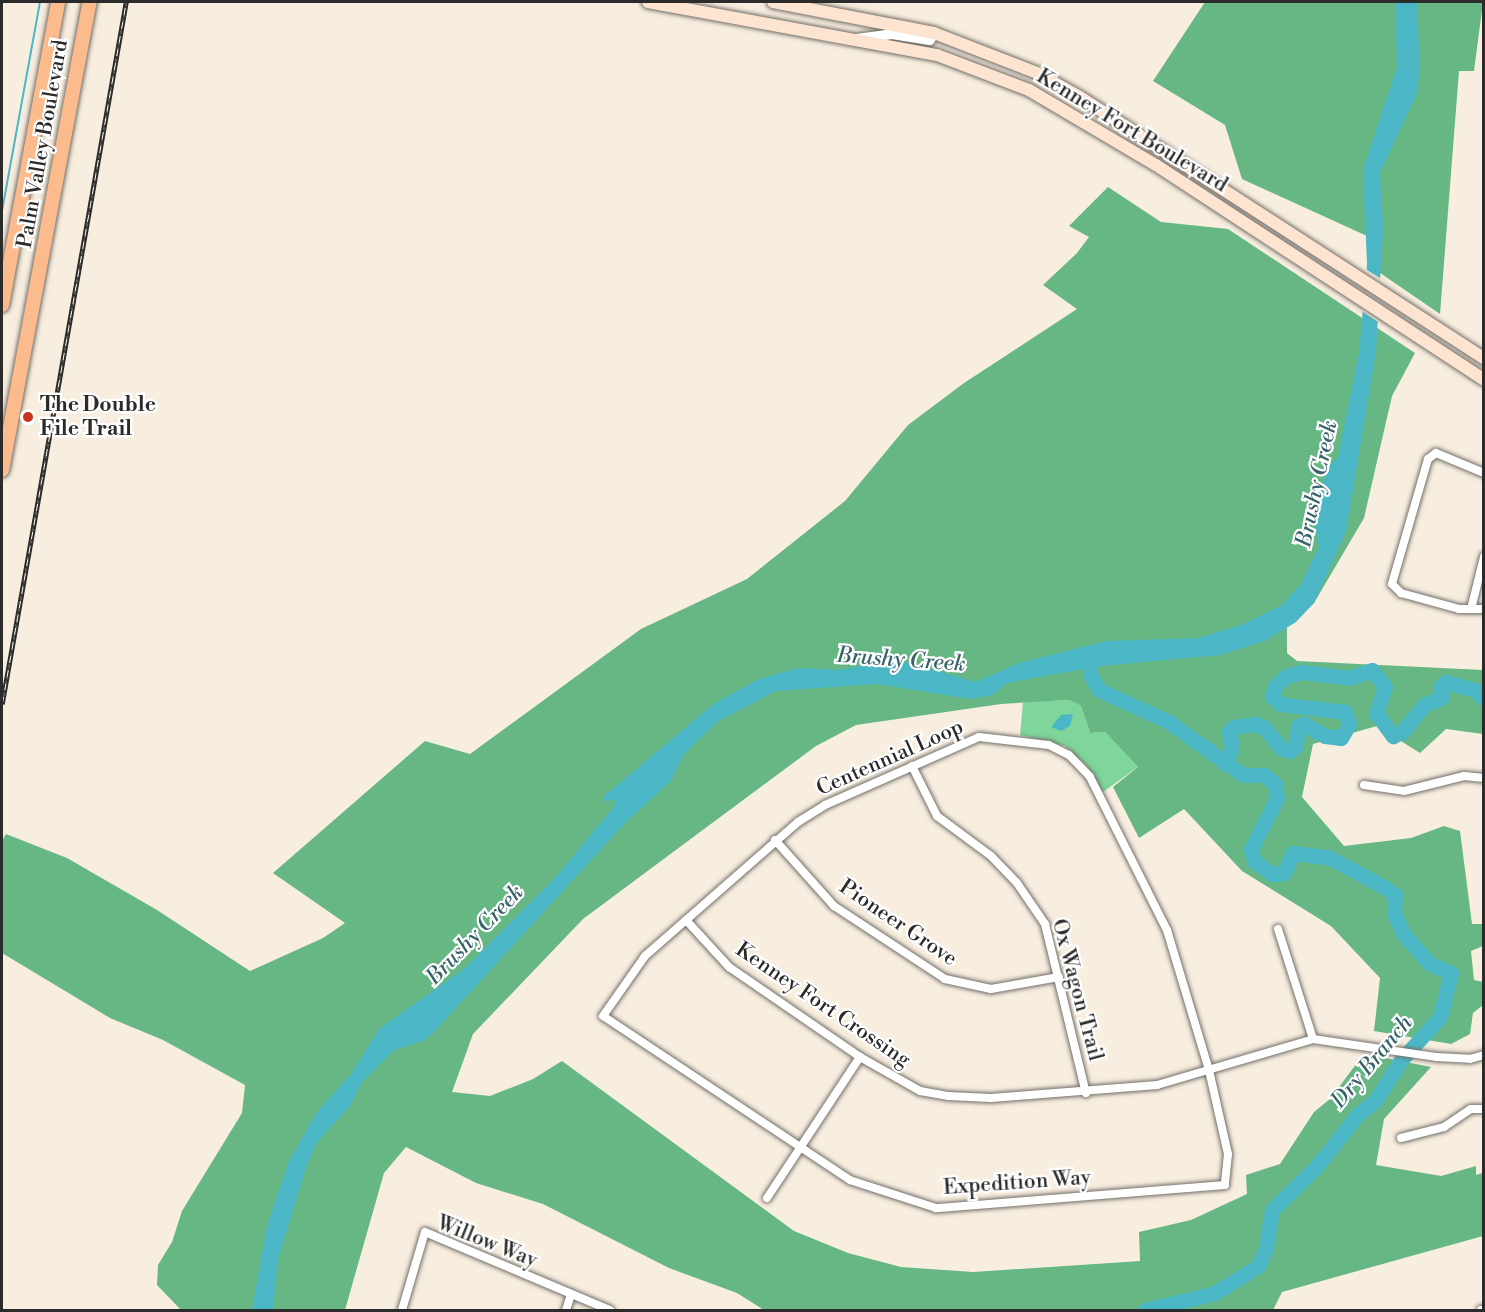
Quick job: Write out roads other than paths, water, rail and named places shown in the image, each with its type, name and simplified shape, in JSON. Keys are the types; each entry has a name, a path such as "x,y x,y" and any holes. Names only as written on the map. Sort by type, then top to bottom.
{"highway":[{"name":"Palm Valley Boulevard","path":"2,305 58,2"},
{"name":"Palm Valley Boulevard","path":"2,470 90,2"}],"main road":[{"name":"Kenney Fort Boulevard","path":"648,2 937,55 988,72 1071,113 1156,165 1484,380"},
{"name":"Kenney Fort Boulevard","path":"773,2 934,33 1037,73 1484,358"}],"street":[{"path":"856,39 892,34 925,41 933,38 934,33"},
{"path":"1484,473 1436,453 1428,459 1392,584 1401,592 1460,609 1484,609"},
{"path":"1470,609 1484,557"},
{"name":"Centennial Loop","path":"603,1016 645,956 775,840 825,805 970,740 999,737 1048,745 1069,755 1090,777 1167,930 1209,1070"},
{"name":"Ox Wagon Trail","path":"912,766 941,821 992,856 1017,883 1045,924 1086,1093"},
{"path":"1364,785 1404,791 1464,776 1484,778"},
{"name":"Pioneer Grove","path":"775,840 834,906 945,979 991,989 1059,977"},
{"name":"Kenney Fort Crossing","path":"686,920 729,967 860,1057 920,1091 948,1096 991,1098 1086,1093 1157,1085 1313,1038 1370,1044 1436,1057 1470,1059 1484,1055"},
{"path":"1278,929 1313,1038"},
{"name":"Expedition Way","path":"603,1016 850,1179 936,1208 1225,1185 1228,1154 1209,1070"},
{"path":"767,1198 860,1057"},
{"path":"1401,1138 1444,1127 1471,1109 1484,1109"},
{"name":"Willow Way","path":"402,1311 425,1232 610,1311"},
{"path":"566,1311 571,1295"}],"water":[{"path":"1395,2 1417,2 1420,70 1416,96 1380,172 1383,228 1376,352 1346,531 1314,603 1296,622 1265,641 1220,655 1100,666 1007,683 993,695 970,699 877,684 776,691 717,722 685,753 670,782 627,821 433,1033 423,1041 394,1050 362,1082 350,1106 317,1142 307,1165 278,1259 273,1310 252,1310 267,1226 289,1161 317,1112 351,1074 379,1029 464,969 554,879 613,808 616,800 604,801 603,797 715,703 757,680 797,668 840,670 895,659 975,682 1019,663 1106,641 1198,638 1241,625 1282,605 1301,584 1319,547 1314,520 1327,468 1338,457 1359,353 1367,264 1363,170 1397,67"},
{"path":"1073,714 1070,726 1061,731 1051,727 1061,715"}],"waterway":[{"path":"2,211 40,2"},
{"name":"Dry Branch","path":"1090,655 1090,674 1099,690 1169,722 1243,775 1264,775 1275,784 1277,798 1251,849 1254,861 1272,874 1284,873 1293,853 1328,857 1384,887 1395,895 1394,913 1404,935 1430,964 1451,973 1440,1017 1401,1060 1375,1101 1357,1115 1318,1165 1272,1210 1266,1248 1258,1266 1215,1293 1145,1310"},
{"path":"1225,764 1232,748 1229,731 1233,727 1255,724 1264,727 1281,748 1290,751 1296,746 1298,726 1304,724 1325,736 1341,738 1349,724 1345,712 1280,704 1272,696 1275,686 1286,676 1302,672 1350,678 1372,670 1385,687 1376,713 1393,736 1402,732 1424,705 1442,697 1441,686 1445,682 1475,690 1484,699"},
{"path":"110,1310 131,1310"}],"railway":[{"path":"2,704 126,2"}],"place":[{"name":"The Double File Trail","path":"28,417"}],"water label":[{"name":"Brushy Creek","path":"1317,484"},
{"name":"Brushy Creek","path":"901,660"},
{"name":"Brushy Creek","path":"475,935"}]}
